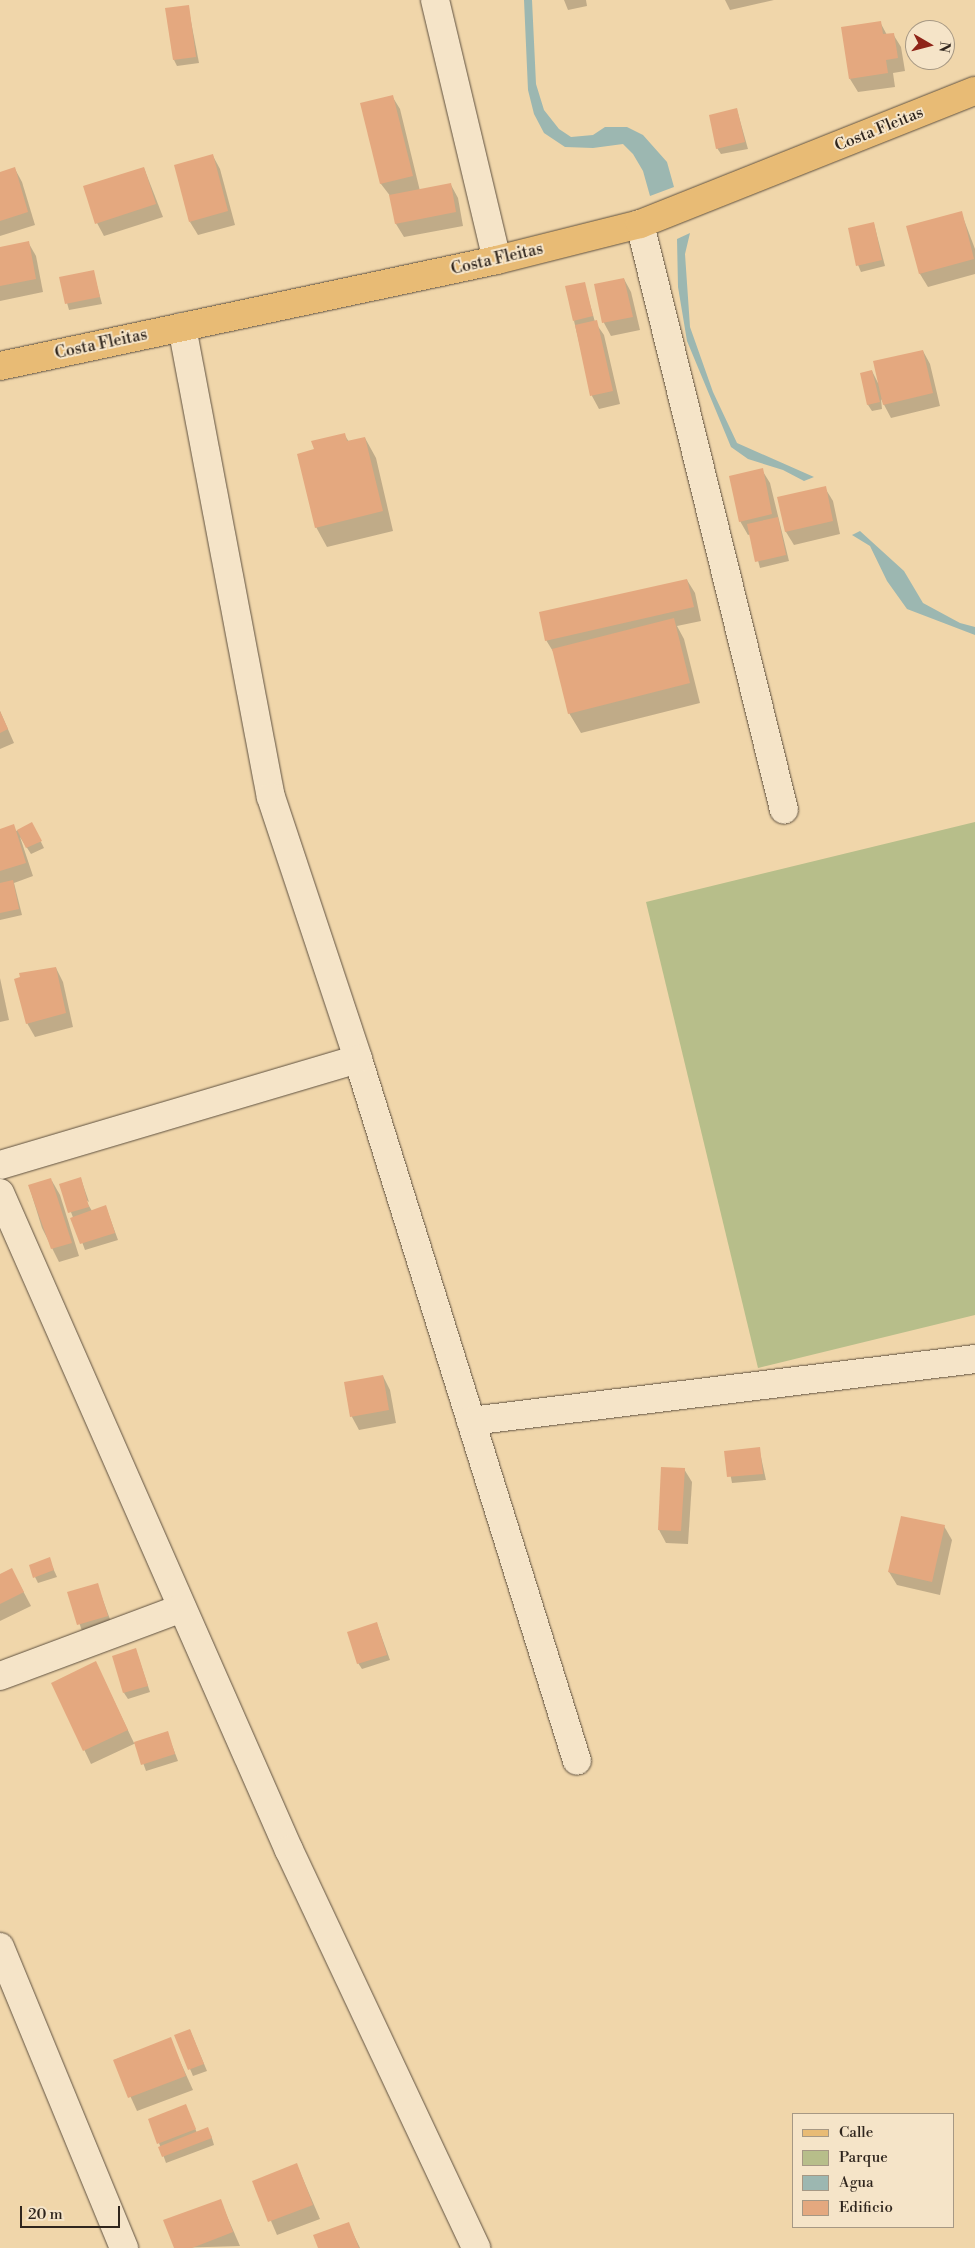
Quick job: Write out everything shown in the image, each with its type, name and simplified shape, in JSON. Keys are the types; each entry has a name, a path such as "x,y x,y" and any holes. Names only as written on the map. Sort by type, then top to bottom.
{"main road":[{"name":"Costa Fleitas","path":"0,366 497,260 640,224 975,91"}],"street":[{"path":"436,0 497,260"},
{"path":"640,224 784,810"},
{"path":"182,326 271,797 358,1058 577,1762"},
{"path":"0,1164 358,1058"},
{"path":"0,1193 289,1850 476,2248"},
{"path":"472,1421 975,1359"},
{"path":"0,1676 182,1608"},
{"path":"0,1947 124,2248"}],"green space":[{"path":"975,822 975,1315 758,1368 646,902"}],"water":[{"path":"524,0 532,0 536,84 544,110 559,129 571,137 593,135 605,127 627,127 643,135 667,162 674,187 650,196 643,171 633,154 623,144 593,148 565,147 544,133 534,114 528,90"},
{"path":"690,233 685,254 690,327 713,392 737,443 814,477 804,481 783,470 748,459 731,447 687,341 678,287 677,239"},
{"path":"860,531 904,571 923,603 960,623 975,627 975,635 907,609 887,581 870,546 852,535"}],"building":[{"path":"189,5 196,57 173,60 165,8"},
{"path":"881,21 883,34 894,33 898,58 886,60 888,73 849,79 841,27"},
{"path":"393,95 413,176 380,184 360,103"},
{"path":"737,108 745,142 716,149 709,115"},
{"path":"213,154 228,211 189,222 174,165"},
{"path":"15,167 28,212 0,221 0,172"},
{"path":"144,167 156,204 95,224 83,186"},
{"path":"451,183 456,212 395,224 389,195"},
{"path":"962,211 974,259 919,274 906,226"},
{"path":"874,222 882,260 856,266 848,228"},
{"path":"29,241 36,279 0,286 0,247"},
{"path":"94,270 100,297 65,304 59,277"},
{"path":"624,278 633,317 602,323 594,284"},
{"path":"585,282 593,316 573,321 565,286"},
{"path":"597,320 613,391 590,396 575,325"},
{"path":"923,350 933,393 883,405 873,361"},
{"path":"872,370 880,402 867,405 860,373"},
{"path":"345,433 347,441 365,437 383,511 315,528 297,454 314,449 311,441"},
{"path":"763,468 772,514 739,522 729,476"},
{"path":"826,486 833,521 785,532 777,497"},
{"path":"778,517 786,555 755,562 747,524"},
{"path":"687,579 694,607 545,641 539,612"},
{"path":"674,618 690,683 568,714 552,649"},
{"path":"0,711 8,729 0,733"},
{"path":"32,822 42,841 26,848 17,830"},
{"path":"14,824 26,863 0,871 0,829"},
{"path":"13,880 19,909 0,913 0,883"},
{"path":"56,967 66,1013 26,1024 14,979 20,977 19,973"},
{"path":"81,1177 89,1207 68,1213 59,1184"},
{"path":"51,1178 72,1243 51,1249 28,1185"},
{"path":"106,1205 115,1233 80,1244 70,1218"},
{"path":"383,1375 389,1410 350,1417 344,1382"},
{"path":"760,1447 763,1474 727,1477 724,1451"},
{"path":"661,1467 685,1468 681,1531 658,1530"},
{"path":"901,1516 945,1525 932,1582 888,1572"},
{"path":"50,1557 54,1570 33,1578 29,1565"},
{"path":"12,1568 24,1592 0,1604 0,1574"},
{"path":"98,1583 108,1616 77,1625 67,1592"},
{"path":"377,1622 387,1655 357,1664 347,1632"},
{"path":"136,1648 148,1686 123,1693 112,1656"},
{"path":"96,1661 128,1730 83,1751 51,1683"},
{"path":"168,1731 175,1754 141,1765 134,1742"},
{"path":"190,2029 204,2064 188,2070 174,2035"},
{"path":"171,2037 186,2076 128,2098 113,2060"},
{"path":"186,2104 196,2129 157,2144 148,2119"},
{"path":"208,2127 212,2138 162,2157 158,2147"},
{"path":"297,2163 313,2205 268,2222 252,2181"},
{"path":"221,2199 233,2232 192,2248 174,2248 163,2220"},
{"path":"349,2222 359,2248 318,2248 313,2235"}]}
